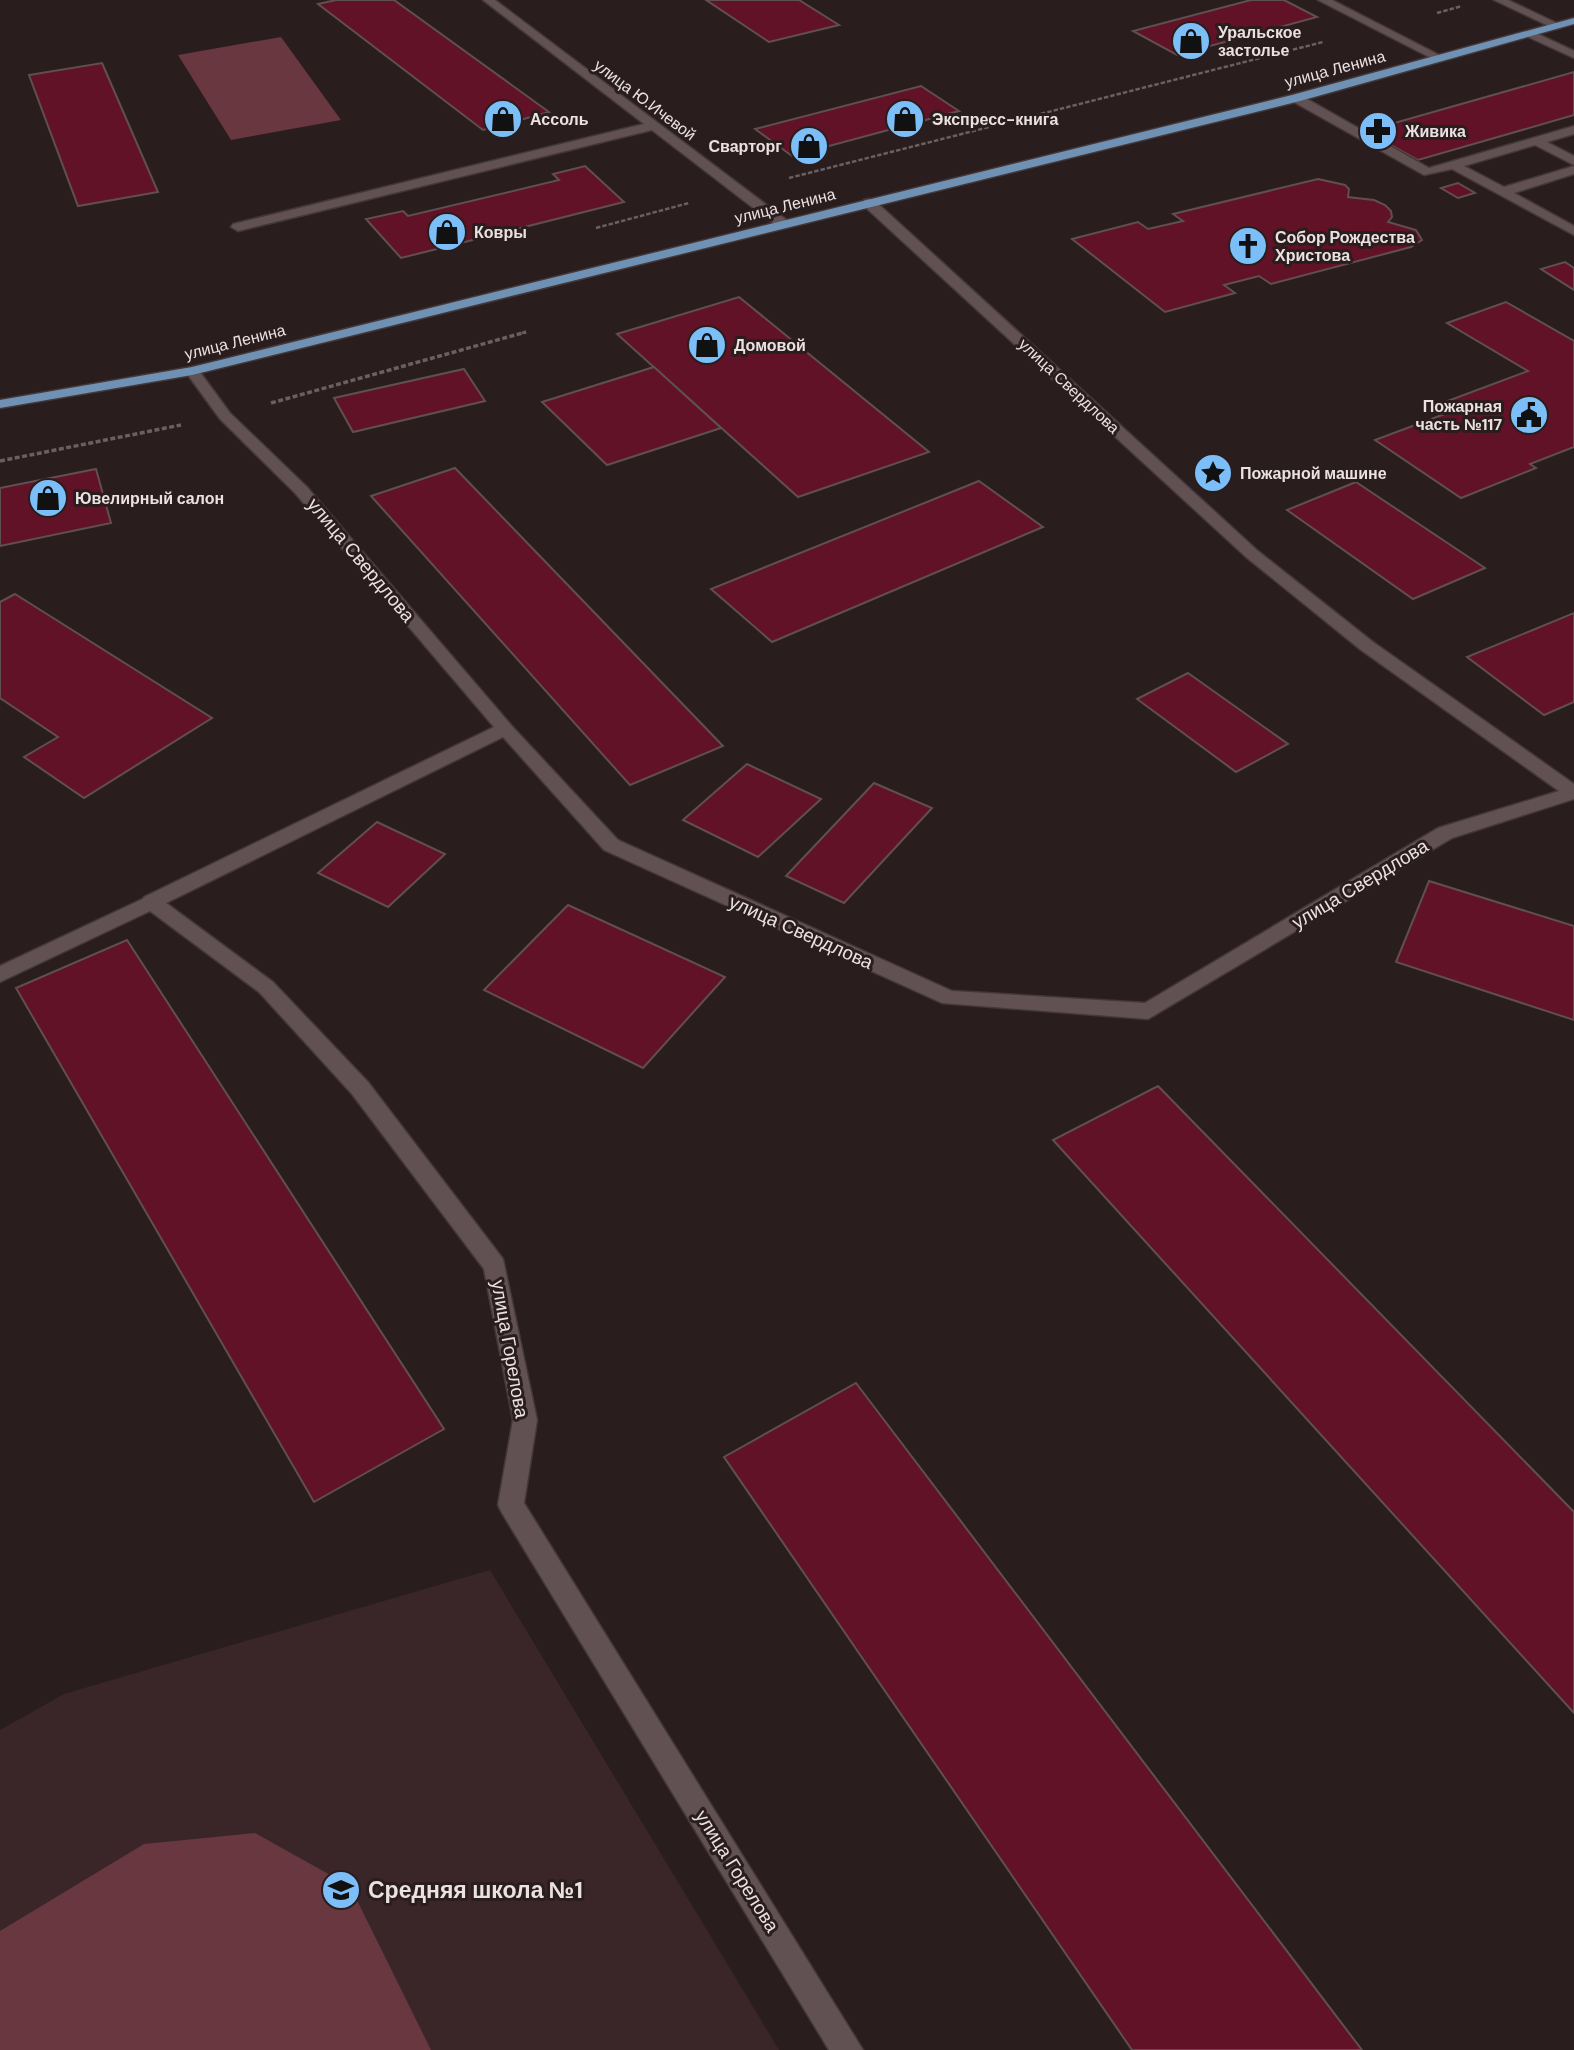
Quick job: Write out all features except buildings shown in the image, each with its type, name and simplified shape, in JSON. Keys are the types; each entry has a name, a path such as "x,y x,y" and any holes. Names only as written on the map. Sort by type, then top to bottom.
{"main road":[{"name":"улица Ленина","path":"0,404 192,370 1296,98 1574,21"}],"street":[{"name":"улица Ю.Ичевой","path":"488,0 783,224"},
{"path":"1323,0 1439,58"},
{"path":"1499,0 1557,26"},
{"path":"1530,34 1574,55"},
{"path":"1296,98 1428,172 1574,130"},
{"path":"238,227 652,126"},
{"path":"1536,141 1574,161"},
{"path":"1454,165 1574,232"},
{"path":"1502,192 1574,170"},
{"name":"улица Свердлова","path":"192,370 225,416 301,489 505,729 611,845 948,998 1149,1011 1445,834 1574,793 1367,646 1252,554 869,203"},
{"path":"0,975 505,729"},
{"name":"улица Горелова","path":"151,902 276,997 360,1088 495,1266 525,1420 511,1506 847,2050"}],"shaded area":[{"path":"281,37 341,120 231,140 178,55"},
{"name":"Средняя школа №1","path":"490,1570 779,2050 0,2050 0,1730 64,1694"},
{"path":"255,1833 350,1886 431,2050 0,2050 0,1931 144,1844"}],"place":[{"name":"Уральское застолье","path":"1191,41"},
{"name":"Ассоль","path":"503,119"},
{"name":"Экспресс-книга","path":"905,119"},
{"name":"Живика","path":"1378,131"},
{"name":"Сварторг","path":"809,146"},
{"name":"Ковры","path":"447,232"},
{"name":"Собор Рождества Христова","path":"1248,246"},
{"name":"Домовой","path":"707,345"},
{"name":"Пожарная часть №117","path":"1529,415"},
{"name":"Пожарной машине","path":"1213,473"},
{"name":"Ювелирный салон","path":"48,498"},
{"name":"Средняя школа №1","path":"341,1890"}]}
